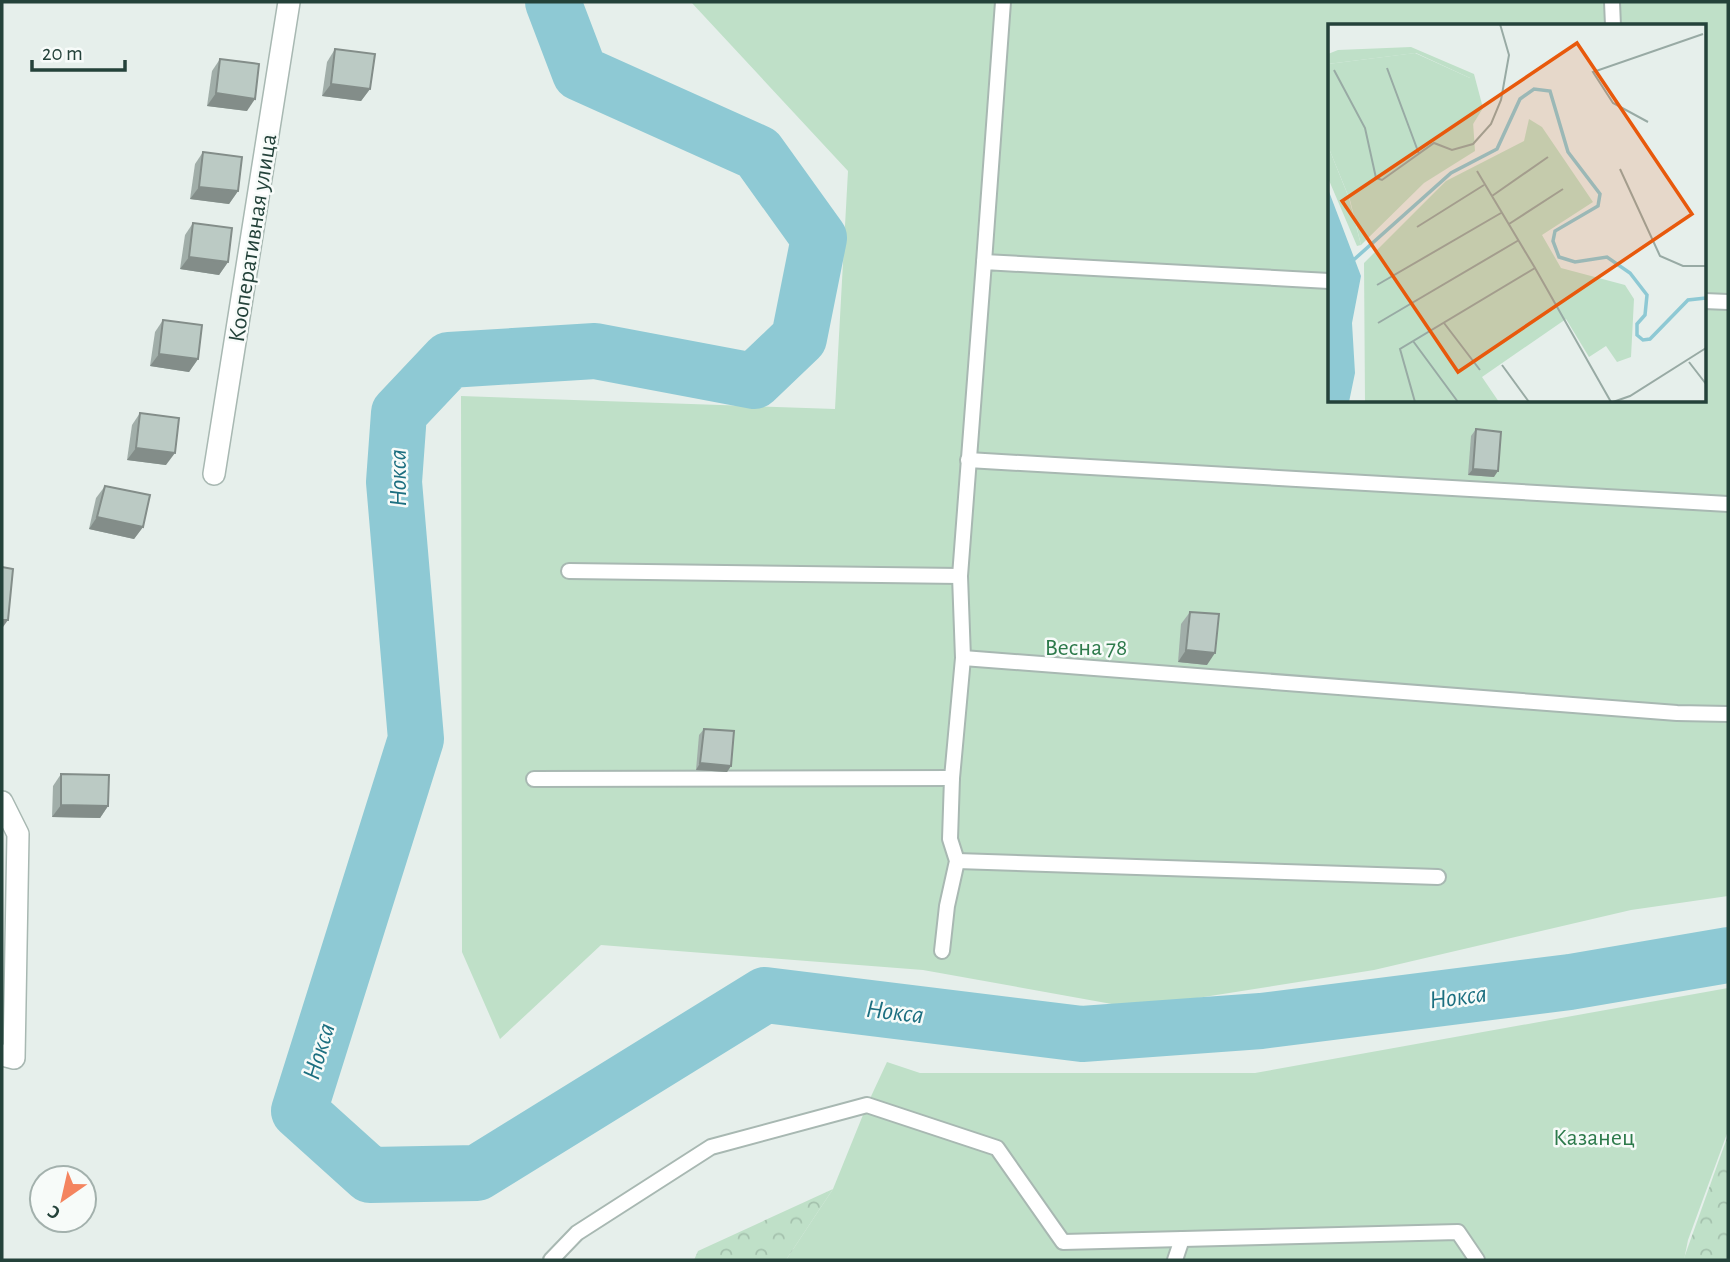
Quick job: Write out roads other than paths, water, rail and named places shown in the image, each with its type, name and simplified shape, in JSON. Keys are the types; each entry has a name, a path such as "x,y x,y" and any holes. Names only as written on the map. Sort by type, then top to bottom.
{"street":[{"name":"Кооперативная улица","path":"214,474 289,2"},
{"path":"2,802 18,834 15,1058 2,1055"}],"lane":[{"path":"942,951 947,905 957,861 950,839 952,778 963,658 960,576 1003,2"},
{"path":"1612,2 1614,24"},
{"path":"984,262 1328,281"},
{"path":"1706,301 1728,302"},
{"path":"968,460 1728,504"},
{"path":"569,571 960,576"},
{"path":"963,658 1677,713 1728,714"},
{"path":"534,779 952,778"},
{"path":"957,861 1438,877"},
{"path":"551,1260 577,1233 711,1147 867,1105 998,1148 1063,1242 1458,1232 1477,1260"},
{"path":"1175,1260 1182,1239"}],"waterway":[{"name":"Нокса","path":"553,2 580,73 758,153 819,238 799,338 754,381 595,351 449,360 399,413 394,482 416,739 299,1111 370,1175 477,1173 765,995 1082,1034 1261,1021 1570,982 1728,955"}],"park label":[{"name":"Весна 78","path":"1086,647"},
{"name":"Казанец","path":"1594,1137"}]}
